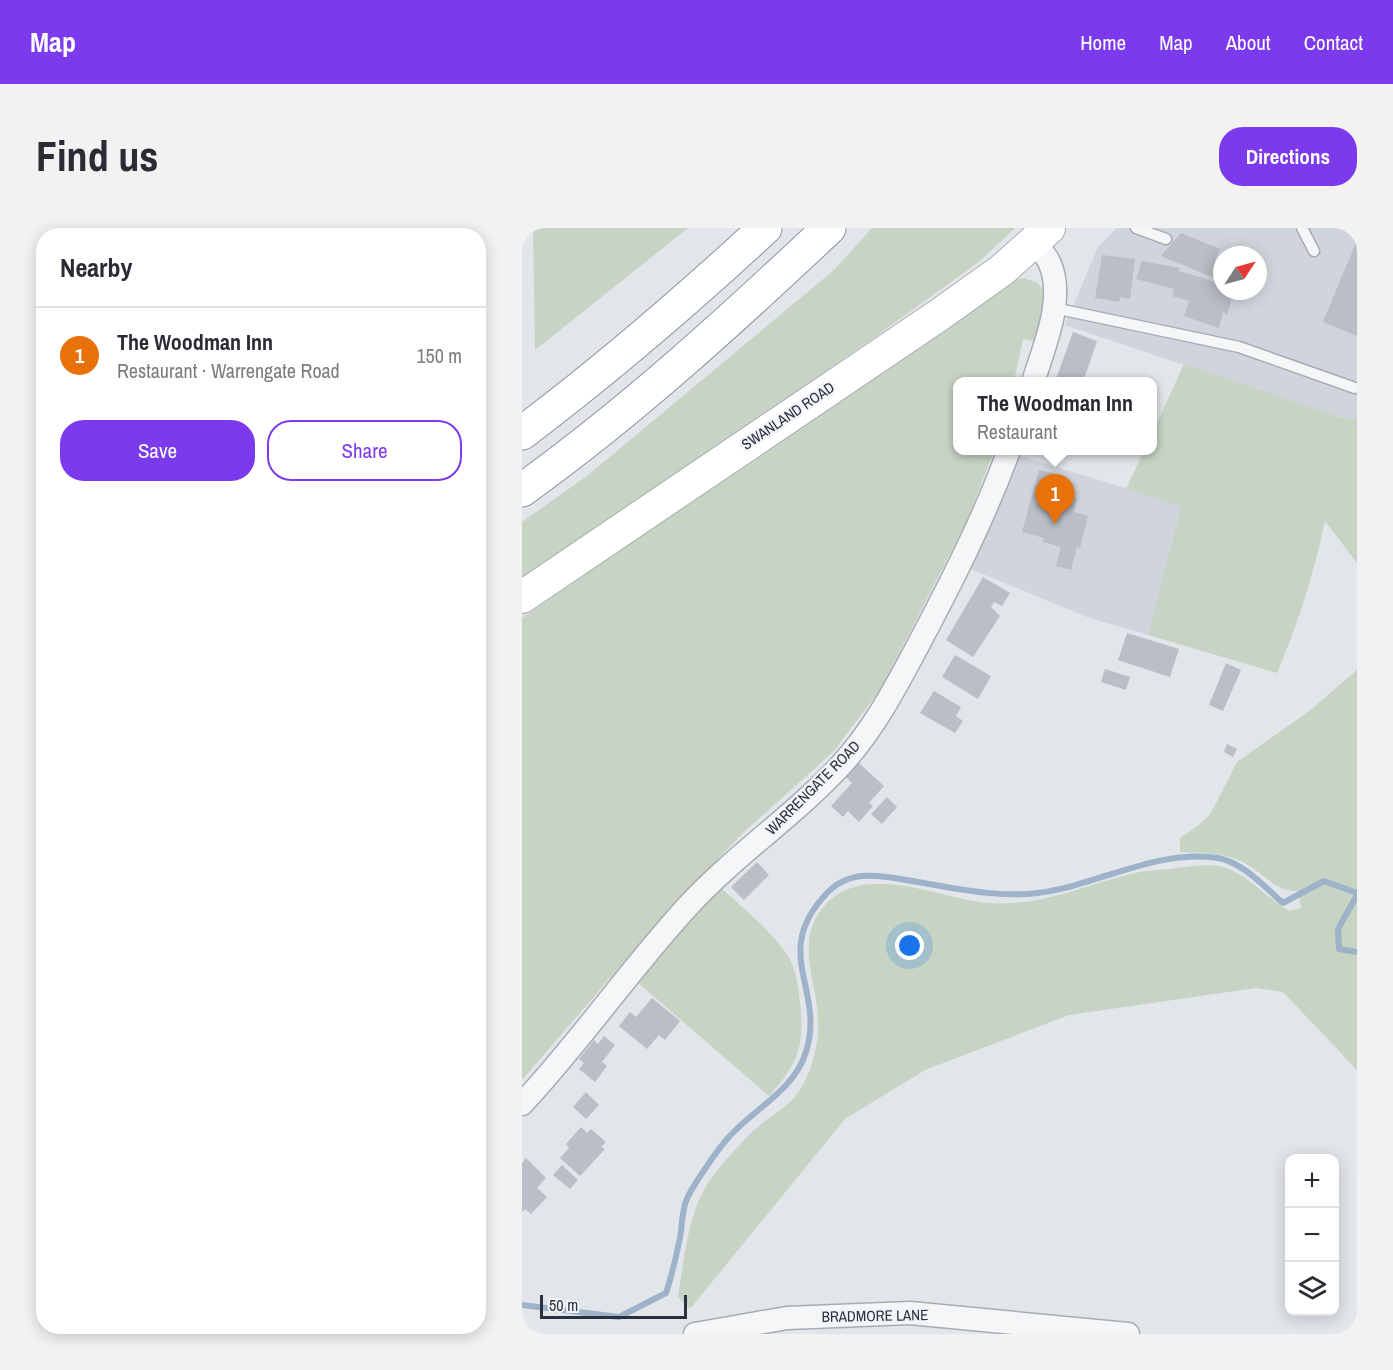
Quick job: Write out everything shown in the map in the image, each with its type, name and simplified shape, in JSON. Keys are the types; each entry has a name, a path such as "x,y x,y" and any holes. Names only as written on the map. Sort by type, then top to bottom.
{"highway":[{"path":"522,433 578,391 682,303 765,228"},
{"path":"522,490 626,411 703,345 829,228"}],"street":[{"path":"1034,377 1054,308 1056,280 1041,235"},
{"name":"SWANLAND ROAD","path":"522,597 939,315 1002,270 1041,235"},
{"name":"WARRENGATE ROAD","path":"522,1104 688,905 787,818 842,765 872,729 890,701 958,571 1007,455"},
{"name":"BRADMORE LANE","path":"695,1334 787,1318 910,1313 1128,1334"}],"lane":[{"path":"1136,228 1166,239"},
{"path":"1302,228 1314,251"},
{"path":"1054,308 1239,347 1355,388"}],"shaded area":[{"path":"1117,228 1357,228 1357,419 1345,419 1065,325 1098,247"},
{"path":"1017,455 1181,505 1148,635 1087,617 968,568 991,526"}],"green space":[{"path":"533,228 688,228 535,350"},
{"path":"872,228 1015,228 980,261 875,337 522,582 522,522 587,476 834,270"},
{"path":"1024,278 1038,283 1046,294 1041,342 1023,339 1015,377 953,377 953,455 992,455 965,525 880,690 833,752 743,833 668,911 522,1080 522,618 1012,280"},
{"path":"1184,364 1345,419 1357,419 1357,563 1325,521 1305,599 1277,673 1148,635 1181,506 1126,489 1142,455 1157,455 1157,423"},
{"path":"1357,670 1357,1070 1283,992 1256,988 1069,1015 925,1070 845,1119 690,1309 678,1297 690,1227 701,1195 720,1167 750,1134 786,1106 800,1091 806,1080 817,1043 818,1026 809,945 816,917 826,904 843,891 862,885 882,884 927,890 988,903 1026,902 1140,872 1209,865 1238,873 1290,911 1301,908 1298,891 1283,889 1237,859 1213,854 1180,852 1180,838 1199,825 1211,813 1237,762 1308,712"},
{"path":"721,888 778,943 791,962 796,977 801,1018 800,1043 793,1064 769,1096 636,981"}],"building":[{"path":"1181,233 1213,246 1213,278 1161,256"},
{"path":"1357,240 1357,336 1323,322"},
{"path":"1102,255 1135,259 1130,299 1120,297 1119,302 1095,298"},
{"path":"1142,261 1180,268 1179,271 1213,281 1213,300 1231,300 1227,315 1223,312 1219,328 1184,316 1189,301 1172,296 1174,289 1136,279"},
{"path":"1073,332 1097,341 1085,377 1057,377"},
{"path":"1039,470 1055,474 1052,486 1062,488 1060,493 1077,498 1074,512 1088,516 1080,548 1077,547 1071,570 1056,566 1061,547 1043,542 1044,538 1022,532"},
{"path":"983,577 1010,593 1002,606 994,602 991,607 1000,616 973,657 946,640"},
{"path":"1127,633 1179,649 1170,677 1118,660"},
{"path":"955,655 991,676 978,699 942,677"},
{"path":"1226,663 1241,670 1223,711 1209,705"},
{"path":"1105,669 1130,677 1126,690 1101,682"},
{"path":"934,691 961,707 956,716 963,721 955,733 920,713"},
{"path":"1227,744 1237,749 1233,757 1224,752"},
{"path":"859,763 884,786 869,803 873,806 859,822 848,811 843,817 831,806 852,783 846,777"},
{"path":"887,797 897,807 882,824 871,814"},
{"path":"757,862 769,875 744,900 731,887"},
{"path":"652,998 680,1021 665,1040 659,1035 647,1049 619,1026 630,1012 636,1017"},
{"path":"604,1036 615,1045 602,1062 607,1066 595,1082 579,1069 584,1063 579,1059 594,1040 598,1044"},
{"path":"586,1092 599,1105 586,1119 573,1107"},
{"path":"581,1127 587,1133 591,1129 606,1142 601,1147 605,1149 580,1176 560,1158 569,1148 566,1144"},
{"path":"526,1158 546,1178 537,1188 547,1197 531,1214 525,1209 522,1212 522,1163"},
{"path":"562,1165 578,1180 570,1189 553,1175"}],"waterway":[{"path":"522,1305 619,1317 666,1293 685,1205 693,1187 728,1138 783,1089 800,1066 806,1052 810,1029 810,1009 800,953 802,934 811,914 828,892 847,879 879,876 975,892 1038,893 1061,889 1149,863 1195,857 1218,858 1236,864 1283,903 1324,881 1357,893"},
{"path":"1357,895 1338,929 1339,949 1357,952"}],"place":[{"name":"The Woodman Inn","path":"1055,524"}]}
